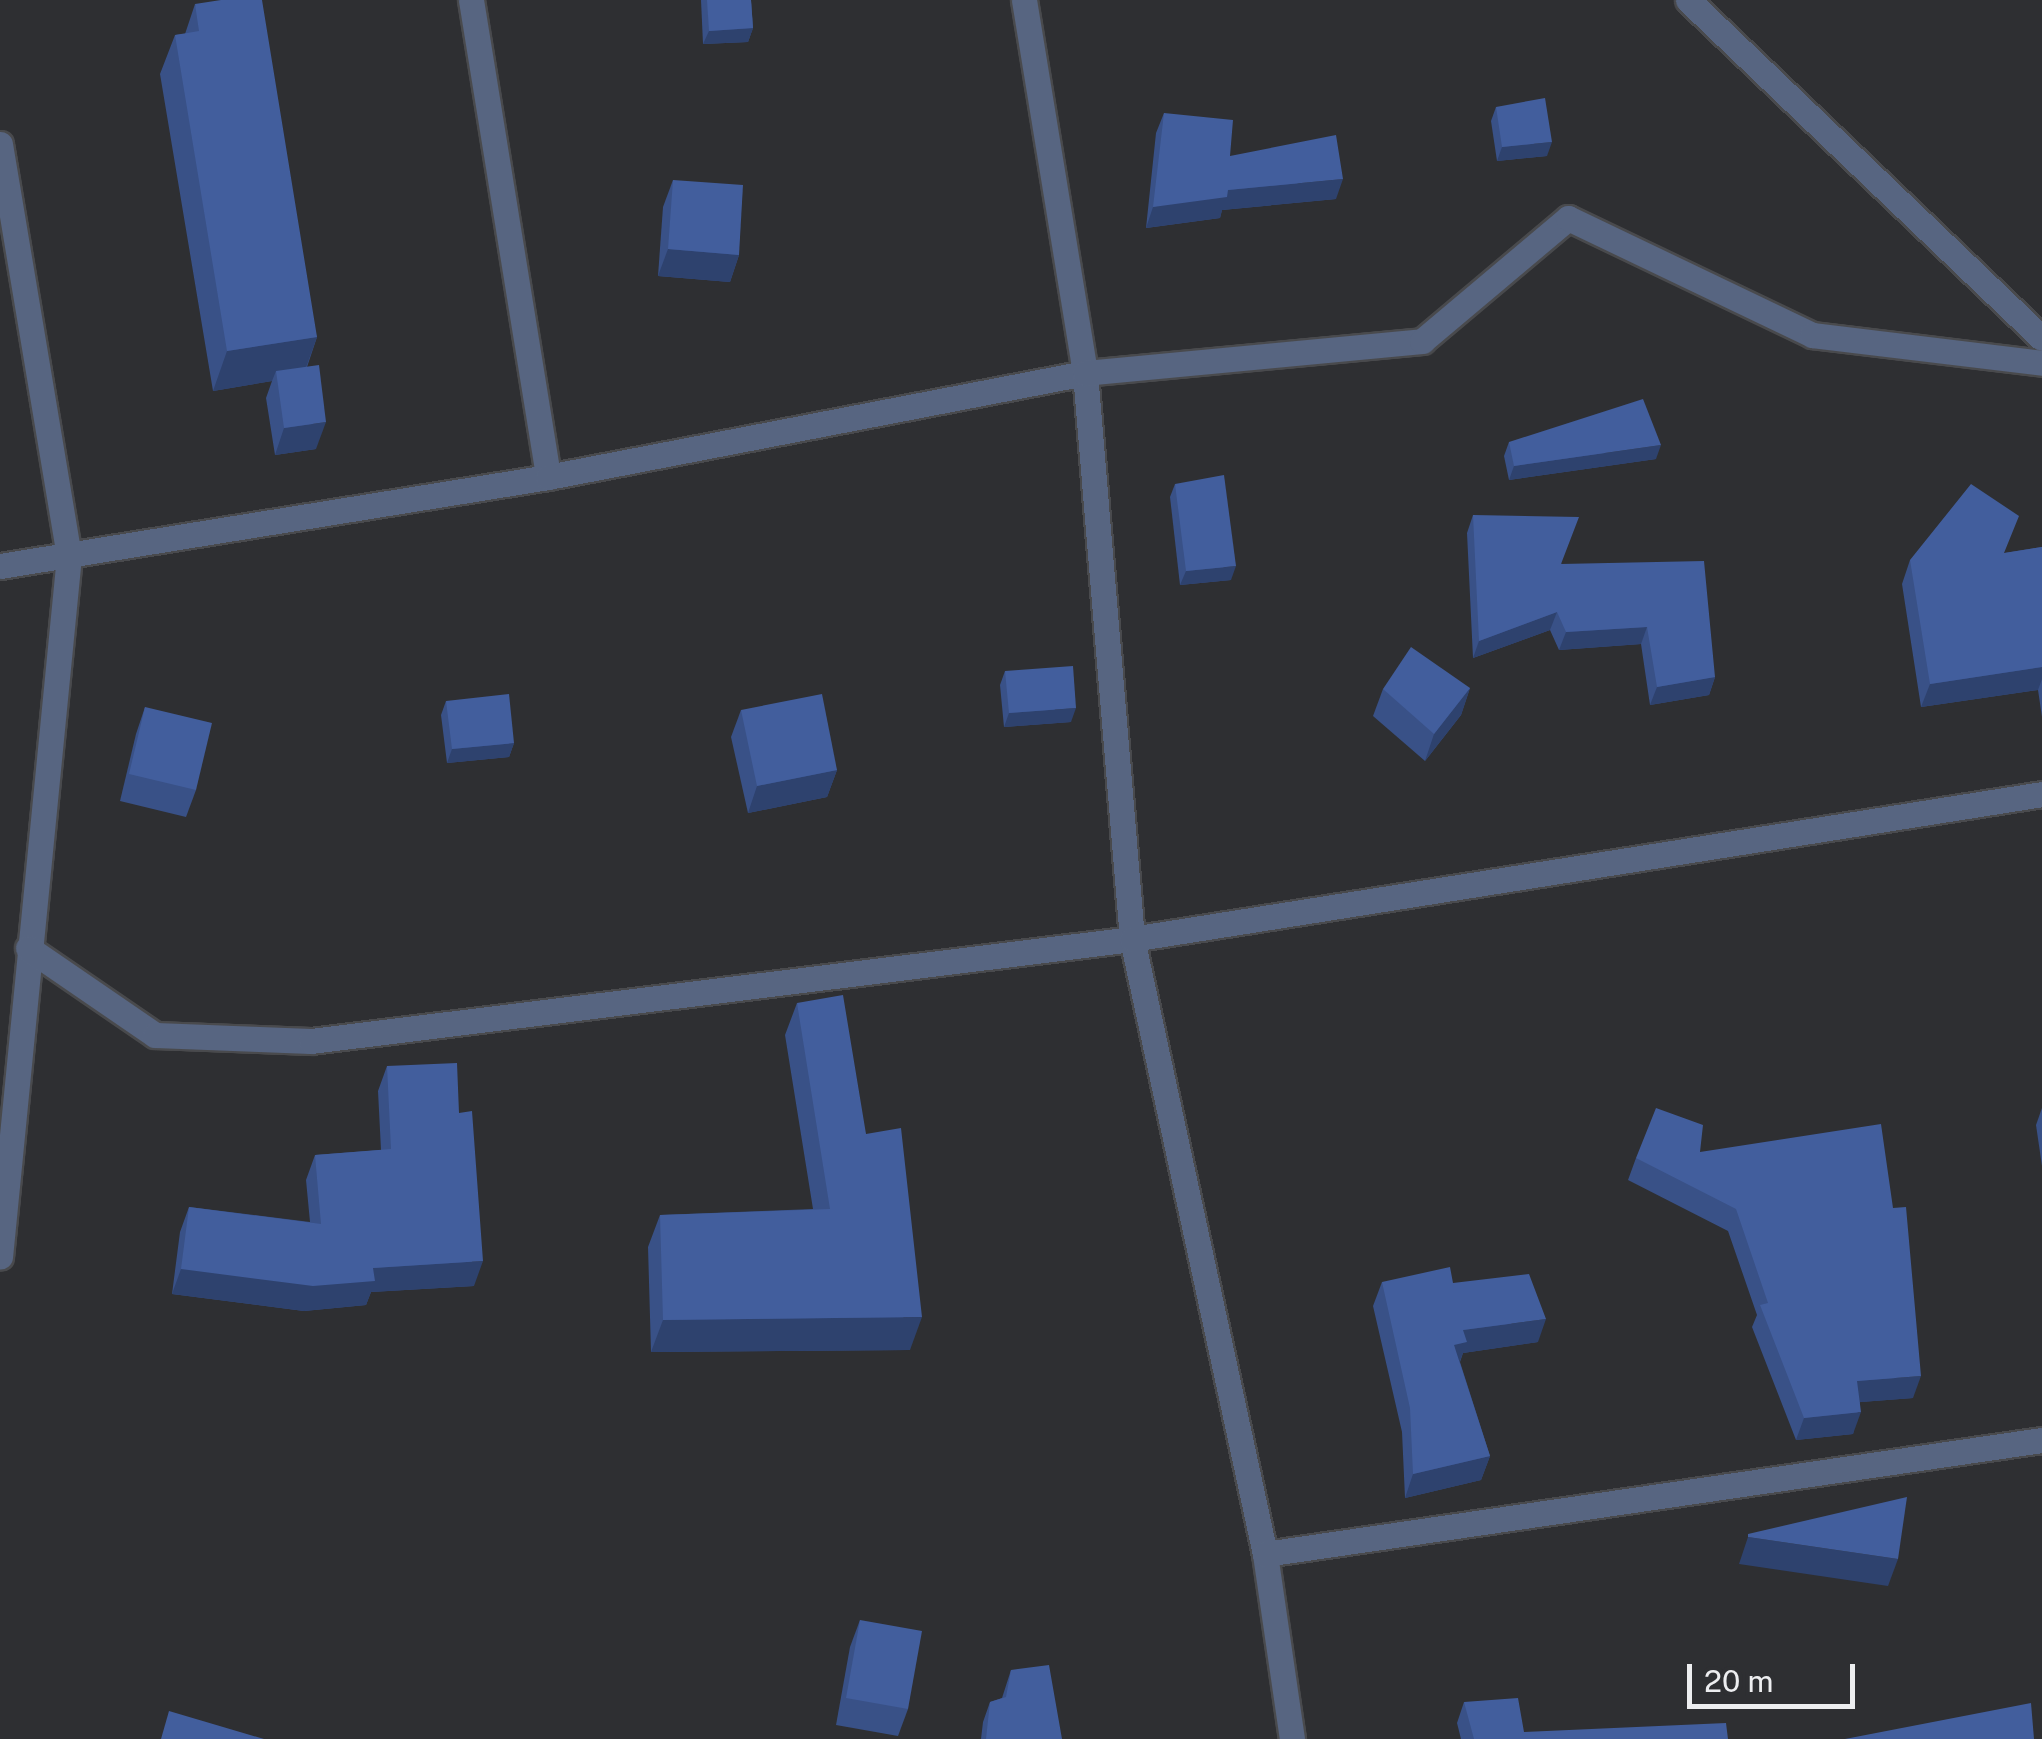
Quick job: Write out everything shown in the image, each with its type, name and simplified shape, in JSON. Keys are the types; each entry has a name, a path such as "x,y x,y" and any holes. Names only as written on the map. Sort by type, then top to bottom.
{"street":[{"path":"470,0 548,477"},
{"path":"1024,0 1085,373 1132,939 1265,1554 1292,1739"},
{"path":"1688,0 2042,338"},
{"path":"0,144 69,556 0,1258"},
{"path":"0,566 548,477 1085,373 1422,341 1568,218 1812,335 2042,363"},
{"path":"28,948 155,1035 311,1042 1132,939 2042,794"},
{"path":"1265,1554 2042,1440"}],"building":[{"path":"262,0 317,337 227,351 175,35 199,31 195,4"},
{"path":"707,0 751,0 753,28 709,31"},
{"path":"1545,98 1552,142 1502,147 1496,107"},
{"path":"1164,113 1233,120 1230,156 1336,135 1343,179 1228,190 1227,197 1153,207"},
{"path":"673,180 743,185 739,255 668,249"},
{"path":"319,365 326,422 284,428 276,371"},
{"path":"1643,399 1661,445 1514,466 1509,442"},
{"path":"1224,475 1236,566 1186,571 1175,484"},
{"path":"1971,484 2019,516 2004,553 2042,547 2042,667 1930,684 1910,560"},
{"path":"1473,515 1579,517 1561,564 1704,561 1715,677 1657,687 1647,627 1566,632 1557,612 1479,641"},
{"path":"1411,647 1470,688 1434,734 1383,689"},
{"path":"1073,666 1076,708 1009,713 1005,671"},
{"path":"509,694 514,743 452,749 446,701"},
{"path":"822,694 837,770 757,786 741,710"},
{"path":"145,707 212,723 196,790 129,774"},
{"path":"843,995 866,1134 901,1128 922,1317 663,1320 660,1215 830,1209 797,1003"},
{"path":"457,1063 459,1113 472,1111 483,1261 373,1268 375,1281 313,1286 181,1269 189,1207 321,1224 315,1155 391,1149 387,1066"},
{"path":"1656,1108 1703,1125 1700,1152 1881,1124 1893,1208 1906,1207 1921,1376 1857,1381 1861,1412 1804,1418 1760,1305 1768,1303 1736,1209 1636,1158"},
{"path":"1450,1267 1453,1283 1529,1274 1546,1319 1463,1330 1467,1342 1454,1345 1490,1456 1413,1474 1410,1408 1382,1282"},
{"path":"1907,1497 1898,1559 1748,1537 1748,1534"},
{"path":"860,1620 922,1631 908,1709 846,1698"},
{"path":"1049,1665 1062,1739 986,1739 990,1702 1006,1697 1011,1670"},
{"path":"1518,1698 1524,1732 1726,1723 1728,1739 1474,1739 1464,1702"},
{"path":"2031,1703 2034,1739 1845,1739"},
{"path":"169,1711 264,1739 161,1739"}]}
